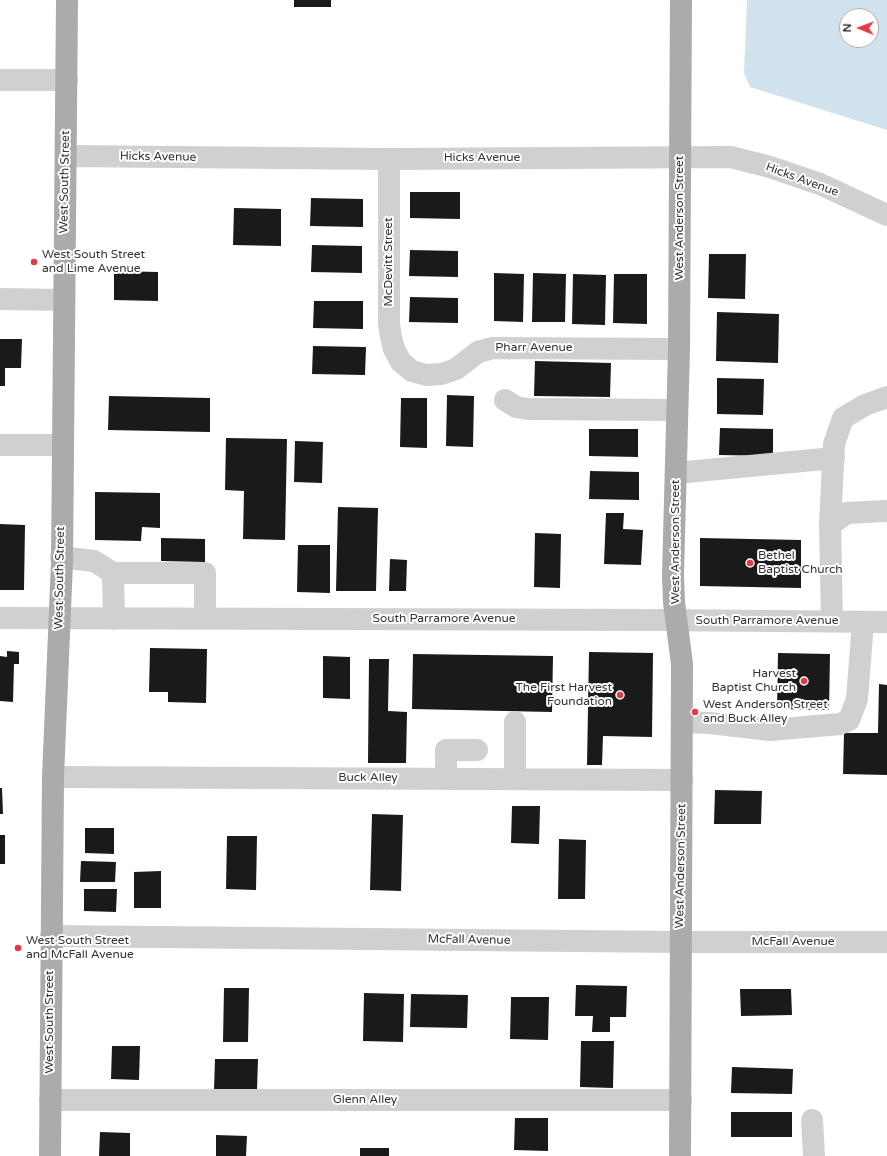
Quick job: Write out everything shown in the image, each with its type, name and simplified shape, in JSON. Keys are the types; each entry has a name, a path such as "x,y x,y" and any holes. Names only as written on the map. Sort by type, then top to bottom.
{"main road":[{"name":"West South Street","path":"50,1156 53,777 60,618 67,0"},
{"name":"West Anderson Street","path":"680,1156 682,664 674,602 673,575 679,348 681,0"}],"street":[{"path":"0,80 66,80"},
{"name":"Hicks Avenue","path":"66,156 389,159 680,156 731,157 770,167 820,184 887,215"},
{"name":"McDevitt Street","path":"389,159 390,324 394,349 401,362"},
{"path":"0,299 63,300"},
{"name":"Pharr Avenue","path":"401,362 412,371 426,375 442,374 456,369 478,352 493,348 679,348"},
{"path":"832,621 830,525 834,444 842,418 865,405 887,397"},
{"path":"505,400 516,407 528,409 677,410"},
{"path":"0,445 63,445"},
{"path":"676,473 834,458"},
{"path":"830,525 846,513 887,511"},
{"path":"61,557 94,561 113,572 205,573 205,619"},
{"path":"113,572 114,618"},
{"name":"South Parramore Avenue","path":"0,618 887,622"},
{"path":"682,722 710,723 770,730 840,724 849,720 857,699 863,622"},
{"path":"515,722 515,779"},
{"path":"446,779 446,750 477,750"},
{"name":"Buck Alley","path":"53,777 682,780"},
{"name":"McFall Avenue","path":"51,936 680,942 887,942"},
{"name":"Glenn Alley","path":"50,1100 681,1100"},
{"path":"812,1120 814,1156"}],"water":[{"path":"747,0 887,0 887,130 750,87 744,73"}],"building":[{"path":"294,0 331,0 331,7 294,7"},
{"path":"410,192 460,192 460,219 410,218"},
{"path":"311,198 363,199 363,227 310,226"},
{"path":"234,208 281,209 281,246 233,245"},
{"path":"312,245 362,246 362,273 311,272"},
{"path":"410,250 458,251 458,277 409,276"},
{"path":"709,254 746,254 745,299 708,298"},
{"path":"114,271 158,272 158,301 114,300"},
{"path":"494,273 524,274 523,322 494,321"},
{"path":"533,273 566,274 565,322 532,322"},
{"path":"573,274 606,275 605,325 572,324"},
{"path":"614,274 647,274 647,324 613,323"},
{"path":"410,297 458,298 458,323 409,322"},
{"path":"314,301 363,301 363,329 313,328"},
{"path":"717,312 779,314 778,363 716,361"},
{"path":"0,339 22,339 21,368 5,368 5,386 0,386"},
{"path":"313,346 366,347 365,375 312,374"},
{"path":"535,361 611,363 610,397 534,396"},
{"path":"717,378 764,379 763,415 717,414"},
{"path":"447,395 474,396 473,447 446,446"},
{"path":"109,396 210,398 210,432 108,430"},
{"path":"401,398 427,398 427,448 400,447"},
{"path":"720,428 773,429 773,456 719,455"},
{"path":"589,429 638,429 638,457 589,456"},
{"path":"226,438 287,439 285,540 243,539 244,491 225,490"},
{"path":"295,441 323,442 322,483 294,482"},
{"path":"590,471 639,472 639,500 589,499"},
{"path":"95,492 160,493 160,528 142,527 141,541 95,540"},
{"path":"338,507 378,508 376,591 336,591"},
{"path":"606,513 624,513 623,529 643,530 641,565 604,564"},
{"path":"0,524 25,525 24,590 0,590"},
{"path":"535,533 561,534 560,588 534,587"},
{"path":"161,538 205,539 205,562 161,561"},
{"name":"Bethel Baptist Church","path":"700,538 801,540 801,588 700,586"},
{"path":"298,545 330,545 330,593 297,592"},
{"path":"390,559 407,560 406,591 389,591"},
{"path":"150,648 207,649 206,703 168,702 168,692 149,692"},
{"path":"7,651 19,652 19,664 14,664 13,702 0,701 0,656 7,657"},
{"name":"The First Harvest Foundation","path":"589,652 653,653 652,737 603,736 602,765 587,765"},
{"name":"Harvest Baptist Church","path":"778,653 830,654 829,710 777,709"},
{"path":"413,654 553,656 552,712 412,709"},
{"path":"323,656 350,657 350,699 323,698"},
{"path":"369,659 389,659 388,711 407,712 406,763 368,763"},
{"path":"879,684 887,685 887,775 843,774 844,733 878,733"},
{"path":"0,788 2,788 3,814 0,814"},
{"path":"715,790 762,791 761,824 714,824"},
{"path":"512,806 540,806 539,844 511,843"},
{"path":"372,814 403,815 401,891 370,890"},
{"path":"85,828 114,828 114,854 85,853"},
{"path":"0,835 5,835 5,864 0,864"},
{"path":"227,836 257,836 256,890 226,889"},
{"path":"559,839 586,840 585,899 558,899"},
{"path":"81,861 116,862 115,882 80,882"},
{"path":"161,871 161,908 134,908 134,872"},
{"path":"84,889 117,889 116,912 84,911"},
{"path":"576,985 627,986 626,1017 610,1017 610,1032 592,1032 593,1016 575,1016"},
{"path":"224,988 249,988 248,1042 223,1042"},
{"path":"740,989 791,989 792,1015 741,1016"},
{"path":"364,993 404,994 403,1042 363,1041"},
{"path":"411,994 468,995 467,1028 410,1027"},
{"path":"511,997 549,997 548,1040 510,1039"},
{"path":"581,1041 614,1041 613,1088 580,1087"},
{"path":"112,1046 140,1046 139,1080 111,1079"},
{"path":"215,1059 258,1059 257,1090 214,1090"},
{"path":"732,1067 793,1069 792,1094 731,1093"},
{"path":"731,1112 792,1112 792,1137 731,1137"},
{"path":"515,1118 548,1118 548,1151 514,1150"},
{"path":"100,1132 130,1133 130,1156 99,1156"},
{"path":"216,1135 247,1136 246,1156 216,1156"},
{"path":"360,1148 389,1148 389,1156 360,1156"}],"place":[{"name":"West South Street and Lime Avenue","path":"34,262"},
{"name":"Bethel Baptist Church","path":"750,563"},
{"name":"Harvest Baptist Church","path":"804,681"},
{"name":"The First Harvest Foundation","path":"620,695"},
{"name":"West Anderson Street and Buck Alley","path":"695,712"},
{"name":"West South Street and McFall Avenue","path":"18,948"}]}
